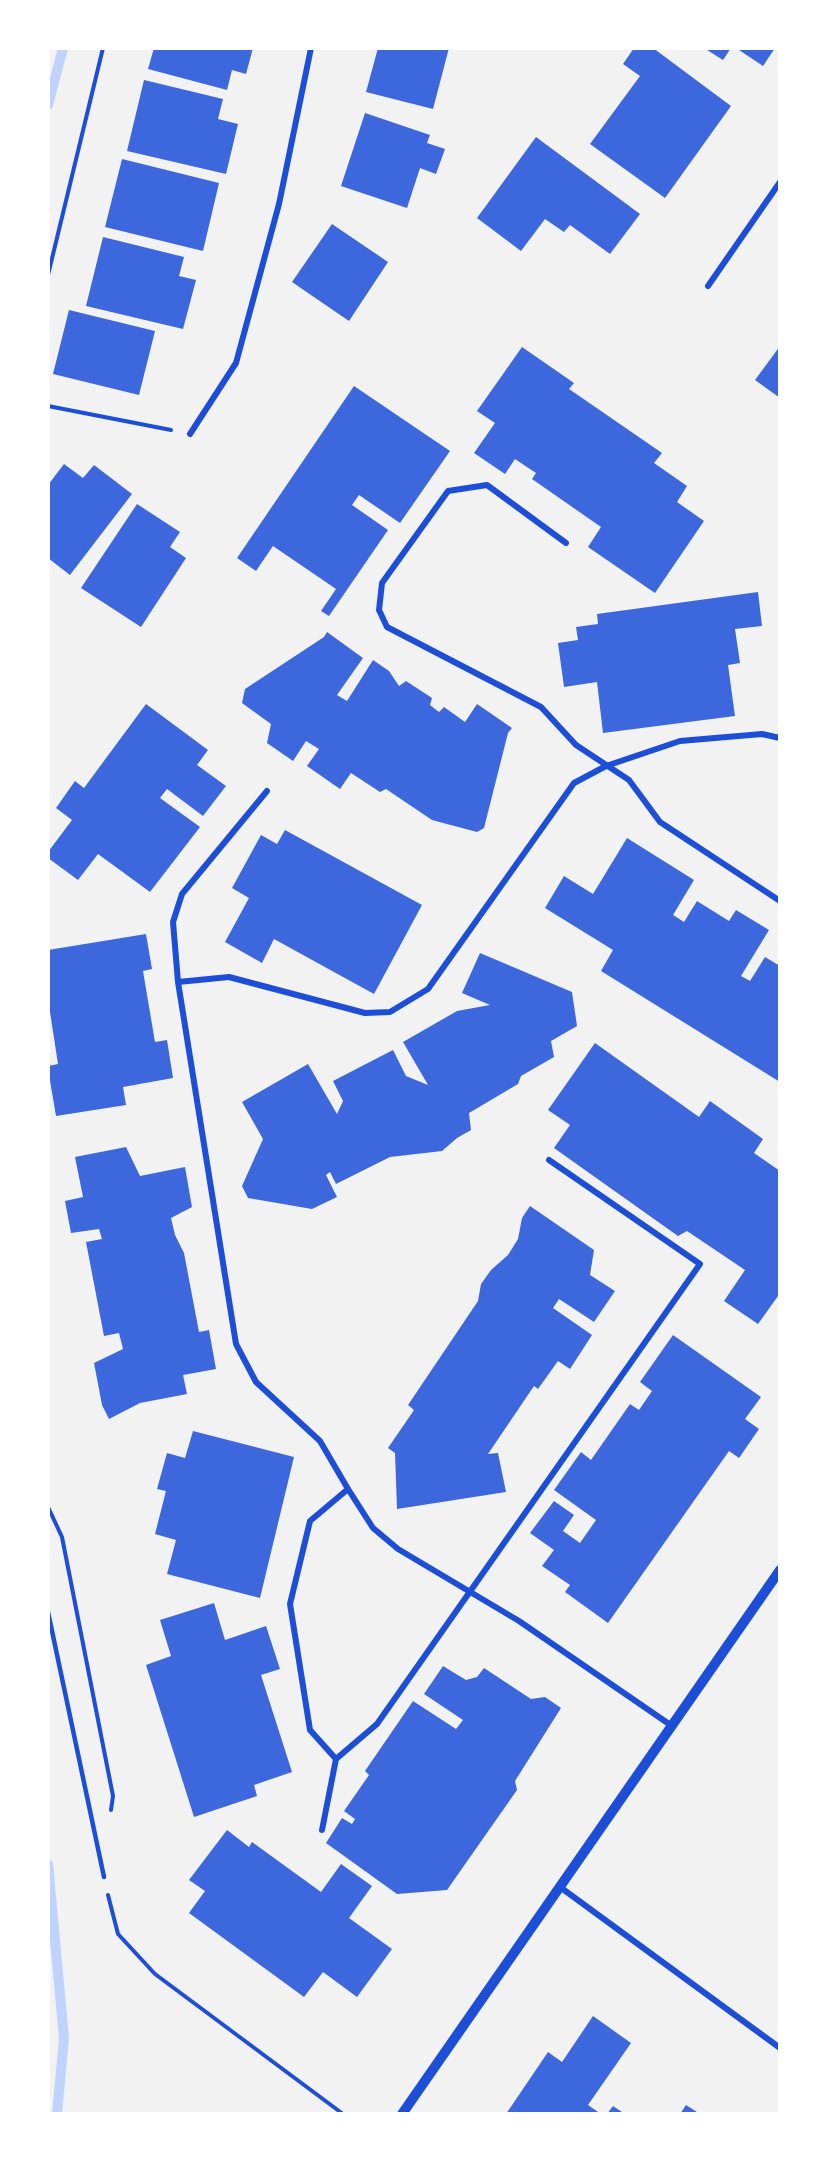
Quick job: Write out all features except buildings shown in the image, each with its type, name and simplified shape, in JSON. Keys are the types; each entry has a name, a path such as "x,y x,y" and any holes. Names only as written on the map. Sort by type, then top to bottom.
{"street":[{"path":"190,434 236,363 279,204 311,48"},
{"path":"708,286 780,182"},
{"path":"566,543 487,485 448,490 382,584 379,610 387,627 541,707 576,745 629,780 660,822 780,901"},
{"path":"178,982 229,977 365,1013 390,1012 428,989 574,783 606,766 680,741 762,734 780,738"},
{"path":"267,791 182,894 173,922 178,982 236,1344 256,1382 320,1441 374,1528 398,1549 519,1620 672,1726"},
{"path":"322,1830 336,1759 377,1724 700,1264 549,1160"},
{"path":"336,1759 310,1730 290,1604 310,1521 348,1489"},
{"path":"402,2114 780,1570"},
{"path":"560,1887 780,2048"}],"lane":[{"path":"48,1612 104,1877"}],"path":[{"path":"48,275 104,48"},
{"path":"48,406 190,434"},
{"path":"48,1507 62,1537 69,1571 113,1796 110,1820"},
{"path":"104,1877 118,1934 155,1974 343,2114"}],"waterway":[{"path":"48,105 63,48"},
{"path":"48,1864 64,2038 57,2114"}]}
